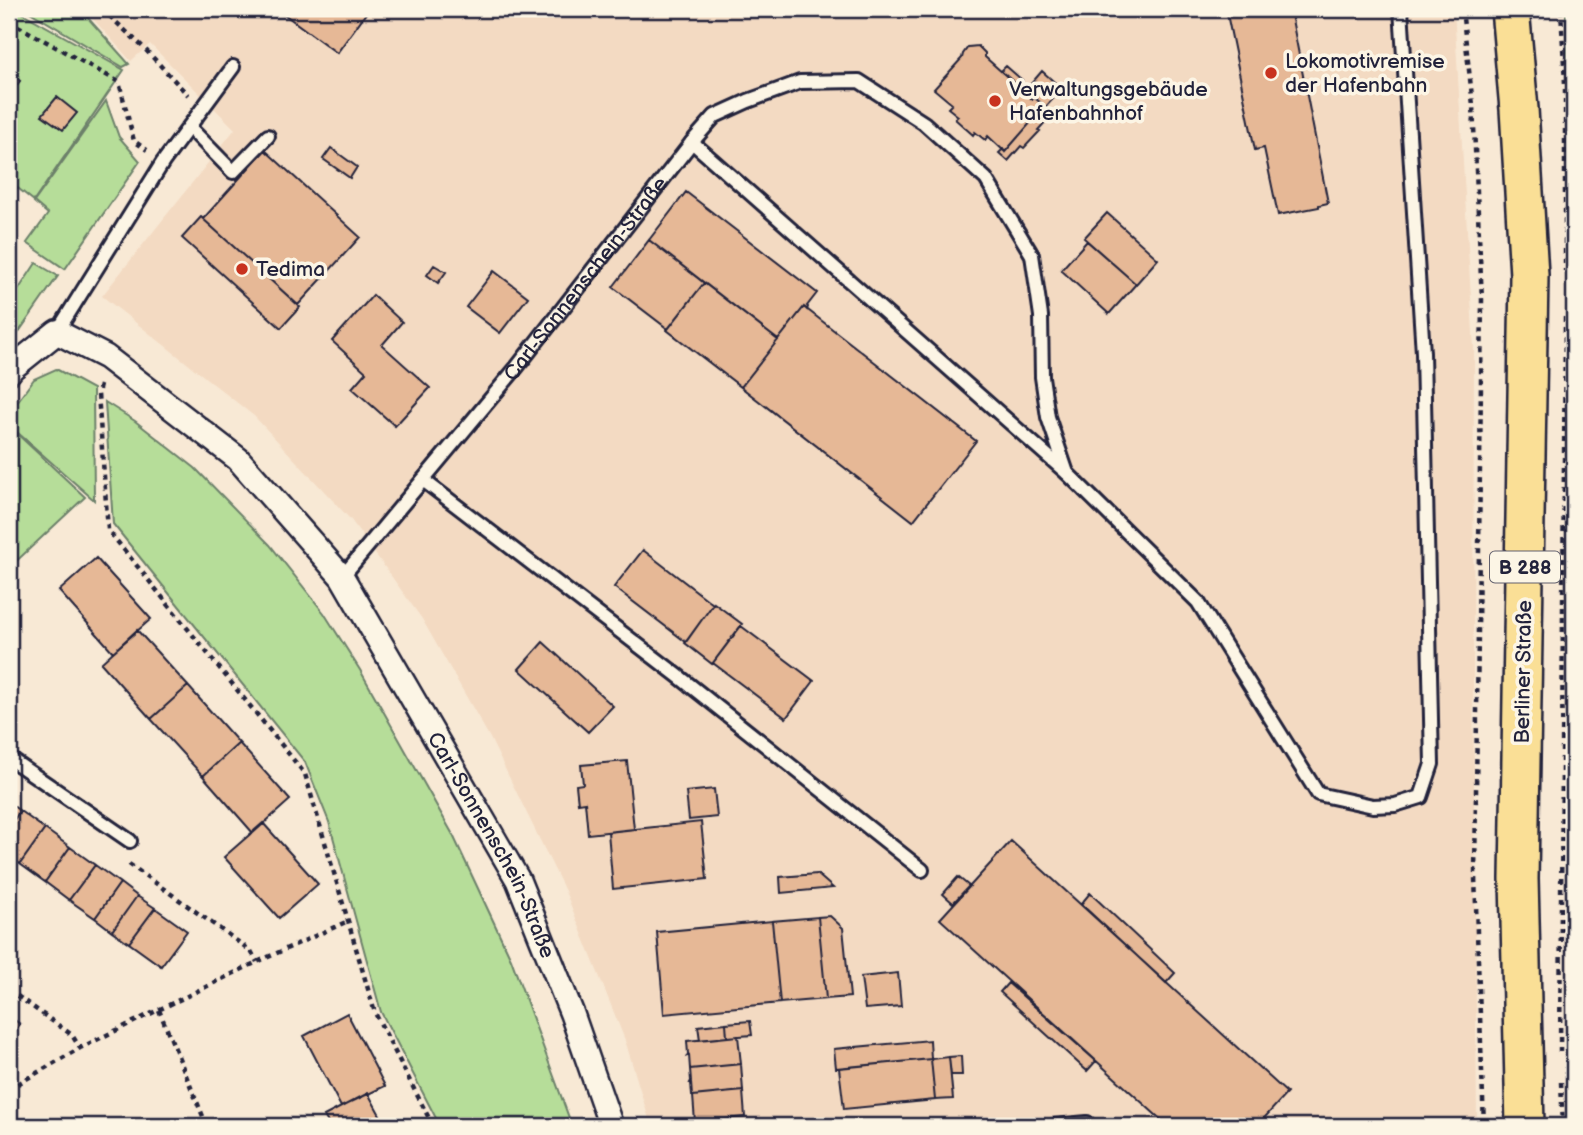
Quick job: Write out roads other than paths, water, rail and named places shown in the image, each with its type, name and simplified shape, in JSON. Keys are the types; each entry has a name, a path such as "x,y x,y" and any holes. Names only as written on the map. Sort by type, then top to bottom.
{"main road":[{"name":"Berliner Straße","path":"1510,9 1529,275 1519,878 1525,1126"}],"street":[{"name":"Carl-Sonnenschein-Straße","path":"57,332 106,357 239,459 342,577 518,880 572,1014 611,1126"},
{"path":"10,369 57,332"}],"lane":[{"path":"692,142 1067,473 1198,603 1318,794 1373,806 1395,805 1421,797 1432,764 1424,366 1401,9"},
{"path":"57,332 163,162 233,67"},
{"name":"Carl-Sonnenschein-Straße","path":"342,577 517,367 715,116 800,82 859,81 924,123 986,179 1032,256 1041,316 1042,377 1048,417 1067,473"},
{"path":"189,127 233,172 268,136"},
{"path":"423,480 677,675 922,870"},
{"path":"9,758 130,841"},
{"path":"1054,1126 1087,1123 1089,1126"}],"place":[{"name":"Lokomotivremise der Hafenbahn","path":"1271,73"},
{"name":"Verwaltungsgebäude Hafenbahnhof","path":"995,101"},
{"name":"Tedima","path":"242,269"}]}
